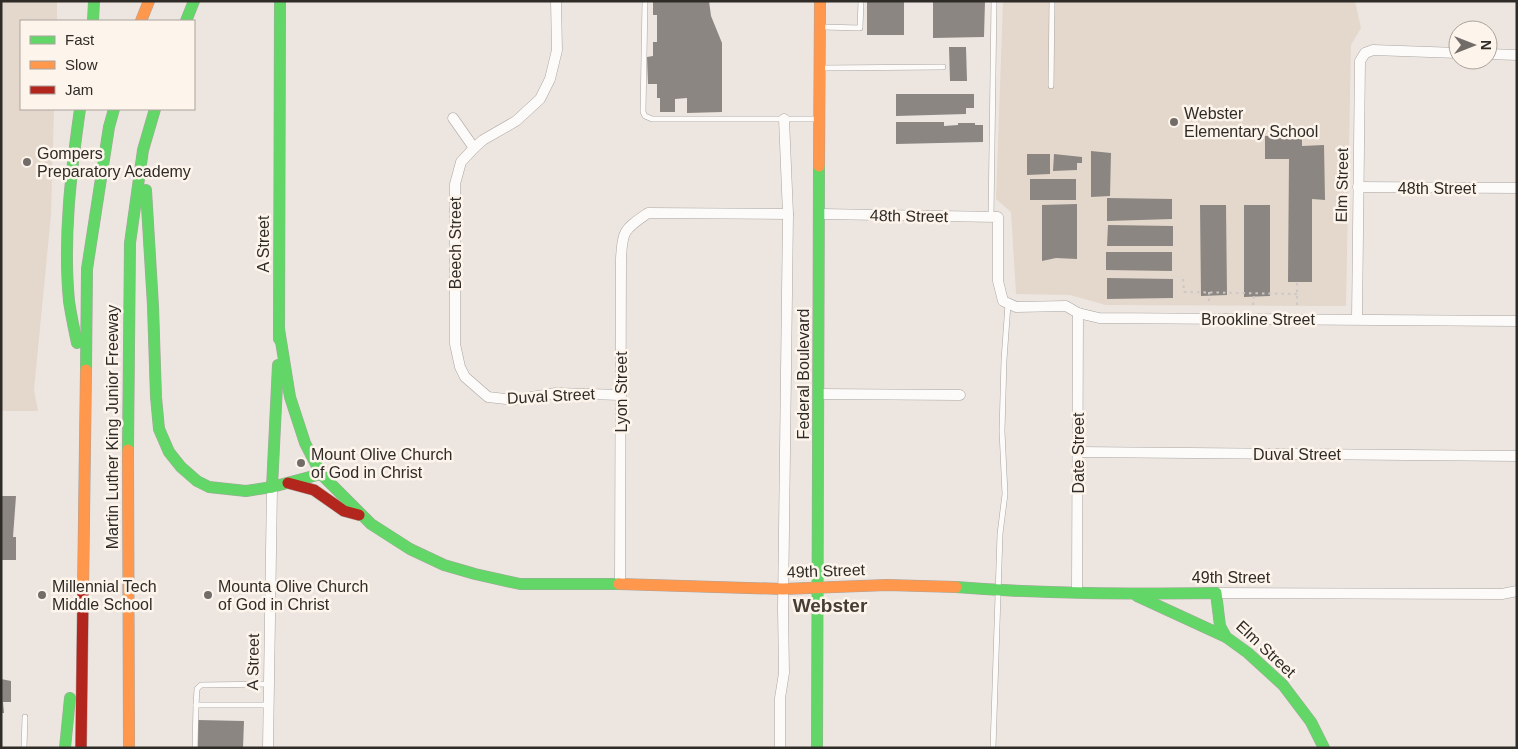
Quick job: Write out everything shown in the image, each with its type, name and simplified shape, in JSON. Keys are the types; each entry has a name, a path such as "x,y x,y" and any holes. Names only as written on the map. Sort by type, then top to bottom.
{"main road":[{"path":"93,20 94,1"},
{"path":"141,20 149,1"},
{"path":"186,20 194,1"},
{"name":"A Street","path":"272,487 279,329 280,1"},
{"name":"Federal Boulevard","path":"817,748 820,1"},
{"path":"80,110 73,158 68,218 69,299 85,391"},
{"name":"Martin Luther King Junior Freeway","path":"81,748 85,550 87,269 109,127 114,110"},
{"name":"Martin Luther King Junior Freeway","path":"129,748 128,357 130,243 143,150 155,110"},
{"path":"143,150 153,306 156,397 159,429 169,452 181,467 197,481 210,486 246,491 272,487 321,474"},
{"name":"49th Street","path":"279,329 290,397 296,419 321,474 371,524 410,548 444,565 475,574 520,584 620,584 783,589 918,585 998,590 1132,594 1216,593"},
{"path":"286,483 314,490 344,511 363,516"},
{"path":"65,748 85,550"},
{"name":"Elm Street","path":"1216,593 1220,626 1226,637 1248,653 1283,685 1311,722 1324,748"},
{"path":"1132,594 1226,637"}],"street":[{"name":"Beech Street","path":"455,344 455,184 461,162 482,140 516,121 540,99 550,79 557,50 556,1"},
{"name":"Elm Street","path":"1357,319 1360,61 1365,53 1374,50 1448,53"},
{"path":"1498,54 1517,55"},
{"path":"453,118 474,148"},
{"path":"780,748 780,698 784,674 783,589 788,214 784,119"},
{"name":"48th Street","path":"1358,187 1517,188"},
{"name":"Lyon Street","path":"620,584 622,242 624,233 631,225 648,213 788,214"},
{"name":"48th Street","path":"820,214 994,217"},
{"path":"994,217 998,281 1006,302"},
{"name":"Brookline Street","path":"1006,302 1016,307 1066,306 1078,313 1099,318 1517,321"},
{"name":"Date Street","path":"1078,313 1078,592"},
{"name":"Duval Street","path":"455,344 460,367 465,377 488,398 514,400 556,393 621,395"},
{"path":"819,394 960,395"},
{"name":"Duval Street","path":"1078,452 1517,456"},
{"name":"A Street","path":"268,748 272,487"},
{"name":"49th Street","path":"1216,593 1502,594 1517,591"}],"lane":[{"path":"645,1 643,112 645,116 652,119 820,120"},
{"path":"820,27 860,28 861,1"},
{"path":"994,1 994,217"},
{"path":"1051,86 1052,1"},
{"path":"820,68 943,67"},
{"path":"992,748 1000,534 1005,494 1002,431 1006,302"},
{"path":"195,748 197,689 202,685 269,684"},
{"path":"196,705 269,705"},
{"path":"24,748 25,717"}],"path":[{"path":"1183,280 1184,292 1297,294"},
{"path":"1297,280 1297,305"},
{"path":"1209,292 1209,304"},
{"path":"1253,305 1254,294"}],"shaded area":[{"name":"Gompers Preparatory Academy","path":"1,1 57,1 57,20 20,20 20,110 54,110 51,215 34,390 38,411 1,411"},
{"name":"Webster Elementary School","path":"1003,1 1355,1 1361,28 1351,45 1346,306 1106,305 1070,295 1016,294 1011,212 996,199"}],"building":[{"path":"653,1 709,1 711,16 722,43 722,112 687,113 687,98 675,99 675,112 660,112 657,84 648,84 647,57 653,56 653,42 657,42 657,15 653,15"},
{"path":"867,1 904,1 904,35 867,35"},
{"path":"933,1 985,1 984,37 933,38"},
{"path":"949,47 966,47 967,81 950,81"},
{"path":"896,94 974,94 974,108 966,108 966,114 896,116"},
{"path":"896,122 944,122 944,126 958,125 958,123 975,123 975,125 983,125 983,142 896,144"},
{"path":"1302,135 1302,146 1324,145 1325,200 1312,199 1312,282 1288,282 1289,159 1265,159 1265,136"},
{"path":"1091,151 1111,153 1110,196 1091,197"},
{"path":"1027,154 1050,154 1050,174 1027,175"},
{"path":"1054,154 1082,157 1082,163 1077,163 1077,170 1053,171"},
{"path":"1030,179 1076,179 1076,200 1030,200"},
{"path":"1107,198 1172,199 1172,219 1107,221"},
{"path":"1077,204 1077,259 1056,258 1042,261 1042,205"},
{"path":"1200,205 1226,205 1227,295 1201,296"},
{"path":"1244,205 1270,205 1270,296 1244,297"},
{"path":"1108,225 1173,226 1173,246 1107,246"},
{"path":"1106,252 1172,252 1172,271 1106,270"},
{"path":"1107,278 1173,279 1173,298 1107,299"},
{"path":"1,496 16,496 13,537 16,537 16,560 1,560"},
{"path":"1,679 11,681 11,702 3,702 4,713 1,713"},
{"path":"198,720 244,721 243,748 197,748"}],"traffic: fast":[{"path":"93,20 94,1"},
{"path":"186,20 194,1"},
{"path":"279,339 280,1"},
{"path":"77,343 69,301 67,229 80,110"},
{"path":"86,370 87,269 109,127 114,110"},
{"path":"128,450 130,243 143,150 155,110"},
{"path":"817,748 819,166"},
{"path":"146,190 159,429 169,452 181,467 197,481 209,487 246,491 272,487"},
{"path":"279,329 290,397 305,443 321,474 371,524 410,549 444,565 475,574 520,584 619,584"},
{"path":"278,365 272,487 321,474"},
{"path":"956,587 1086,593 1216,593 1220,626 1226,637 1248,653 1283,685 1311,722 1324,748"},
{"path":"1137,596 1226,637"},
{"path":"65,748 70,698"}],"traffic: slow":[{"path":"141,20 149,1"},
{"path":"819,166 820,1"},
{"path":"83,593 86,370"},
{"path":"128,450 129,748"},
{"path":"619,584 783,589 887,585 956,587"}],"traffic: jam":[{"path":"288,483 314,490 344,511 359,515"},
{"path":"81,748 83,593"}],"place":[{"name":"Webster Elementary School","path":"1174,122"},
{"name":"Gompers Preparatory Academy","path":"27,162"},
{"name":"Mount Olive Church of God in Christ","path":"301,463"},
{"name":"Millennial Tech Middle School","path":"42,595"},
{"name":"Mounta Olive Church of God in Christ","path":"208,595"}],"district":[{"name":"Webster","path":"830,605"}]}
